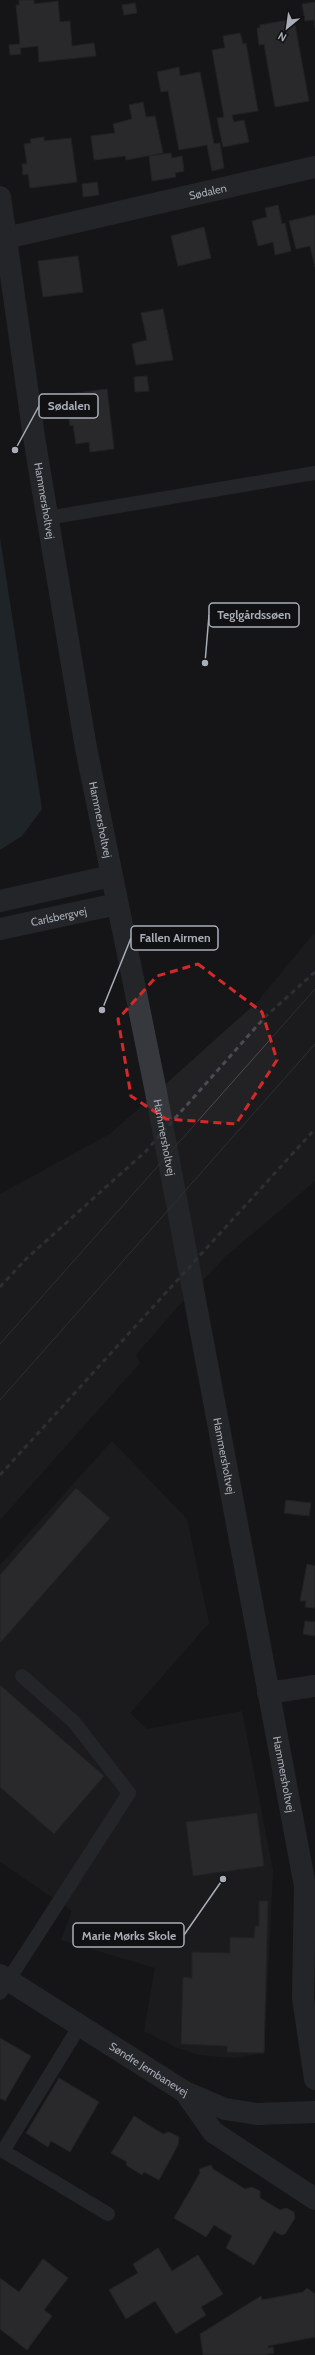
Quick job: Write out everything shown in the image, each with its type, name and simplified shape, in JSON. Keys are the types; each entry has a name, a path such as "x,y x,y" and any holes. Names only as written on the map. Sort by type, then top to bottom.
{"street":[{"name":"Sødalen","path":"6,238 315,167"},
{"name":"Hammersholtvej","path":"0,197 47,518 86,748 155,1087 305,1886 303,1998 315,2079"},
{"path":"0,901 111,876"},
{"name":"Carlsbergvej","path":"0,929 117,904"},
{"path":"268,1693 315,1686"},
{"name":"Søndre Jernbanevej","path":"2,1983 79,2027 185,2092 225,2109 257,2114 315,2112"},
{"path":"185,2092 214,2132 315,2199"}],"lane":[{"path":"47,518 315,473"},
{"path":"2,1983 129,1793 74,1722 22,1676"},
{"path":"79,2027 2,2151 108,2214"}],"highlighted area":[{"path":"198,964 262,1012 277,1060 236,1124 166,1119 131,1096 118,1019 157,976"}],"shaded area":[{"path":"0,538 42,809 22,836 0,850"},
{"path":"315,932 315,1181 226,1256 173,1312 136,1355 140,1363 0,1520 0,1194 110,1134 257,1002"},
{"path":"112,1441 187,1519 209,1623 130,1713 147,1729 242,1711 273,1871 264,2053 232,2058 199,2055 175,2047 144,2031 155,1968 61,1940 72,1911 0,1862 0,1565"}],"building":[{"path":"19,0 34,0 34,4 58,1 60,22 70,21 72,46 94,43 96,56 39,62 38,46 20,48 21,54 10,55 9,45 20,44 16,5 19,5"},
{"path":"315,2 315,28 314,20 305,21 302,4"},
{"path":"135,3 137,13 124,15 122,5"},
{"path":"294,19 309,101 275,107 264,44 259,45 257,28 260,28 260,25"},
{"path":"240,33 243,44 246,43 258,111 232,115 234,122 244,120 249,142 223,147 217,118 224,117 212,50 225,48 223,36"},
{"path":"179,67 180,76 200,72 214,144 220,143 224,168 212,171 207,145 179,150 168,91 161,92 157,72"},
{"path":"143,102 146,117 155,116 163,153 126,160 125,156 94,160 91,136 115,133 113,124 132,119 129,105"},
{"path":"44,137 44,141 71,138 77,182 30,188 28,174 23,175 22,164 27,164 24,144 31,143 30,139"},
{"path":"171,153 172,158 182,156 184,171 175,173 176,177 152,181 149,156"},
{"path":"97,182 99,195 83,197 82,184"},
{"path":"278,205 282,224 285,223 291,251 275,255 273,242 258,246 252,221 267,217 265,208"},
{"path":"315,215 315,267 310,246 296,249 289,221"},
{"path":"204,227 211,258 178,266 171,236"},
{"path":"78,256 83,292 43,297 38,261"},
{"path":"163,309 173,360 136,365 132,344 147,340 141,313"},
{"path":"147,376 149,391 135,392 134,377"},
{"path":"107,389 114,449 90,452 89,442 76,444 73,425 70,426 69,418 72,417 69,394"},
{"path":"76,1488 110,1518 0,1643 0,1575"},
{"path":"286,1500 311,1503 309,1516 284,1513"},
{"path":"307,1564 315,1566 315,1608 305,1607 306,1601 300,1601"},
{"path":"305,1621 315,1622 315,1636 303,1634"},
{"path":"0,1685 104,1776 54,1834 0,1787"},
{"path":"257,1813 264,1866 193,1876 186,1822"},
{"path":"259,1901 268,1901 264,2053 227,2052 227,2046 181,2044 183,1977 192,1978 192,1952 230,1953 230,1937 254,1938 255,1926 259,1926"},
{"path":"0,2038 31,2056 5,2101 0,2098"},
{"path":"59,2078 99,2102 70,2152 51,2141 48,2147 26,2133"},
{"path":"134,2116 163,2134 169,2132 179,2137 178,2145 159,2180 144,2172 142,2175 126,2165 127,2162 111,2153"},
{"path":"211,2165 213,2169 245,2189 252,2187 260,2191 260,2198 280,2210 286,2208 294,2212 295,2218 285,2234 281,2235 274,2231 254,2265 226,2248 232,2236 214,2225 206,2237 174,2218 200,2173 199,2169"},
{"path":"158,2248 172,2271 198,2255 223,2294 201,2307 206,2315 176,2334 155,2301 126,2319 109,2290 138,2273 133,2264"},
{"path":"43,2259 68,2278 44,2310 52,2316 27,2350 0,2329 0,2278 19,2292"},
{"path":"307,2288 315,2294 315,2337 268,2346 268,2348 273,2347 274,2353 265,2355 203,2355 200,2334 261,2296 262,2300 303,2292"}],"tram line":[{"path":"0,1344 315,989"},
{"path":"0,1400 315,1044"}],"railway":[{"path":"0,1287 26,1259 146,1151 265,1017 315,972"},
{"path":"0,1475 315,1129"}],"place":[{"name":"Sødalen","path":"15,450"},
{"name":"Teglgårdssøen","path":"205,663"},
{"name":"Fallen Airmen","path":"102,1010"},
{"name":"Marie Mørks Skole","path":"223,1879"}]}
